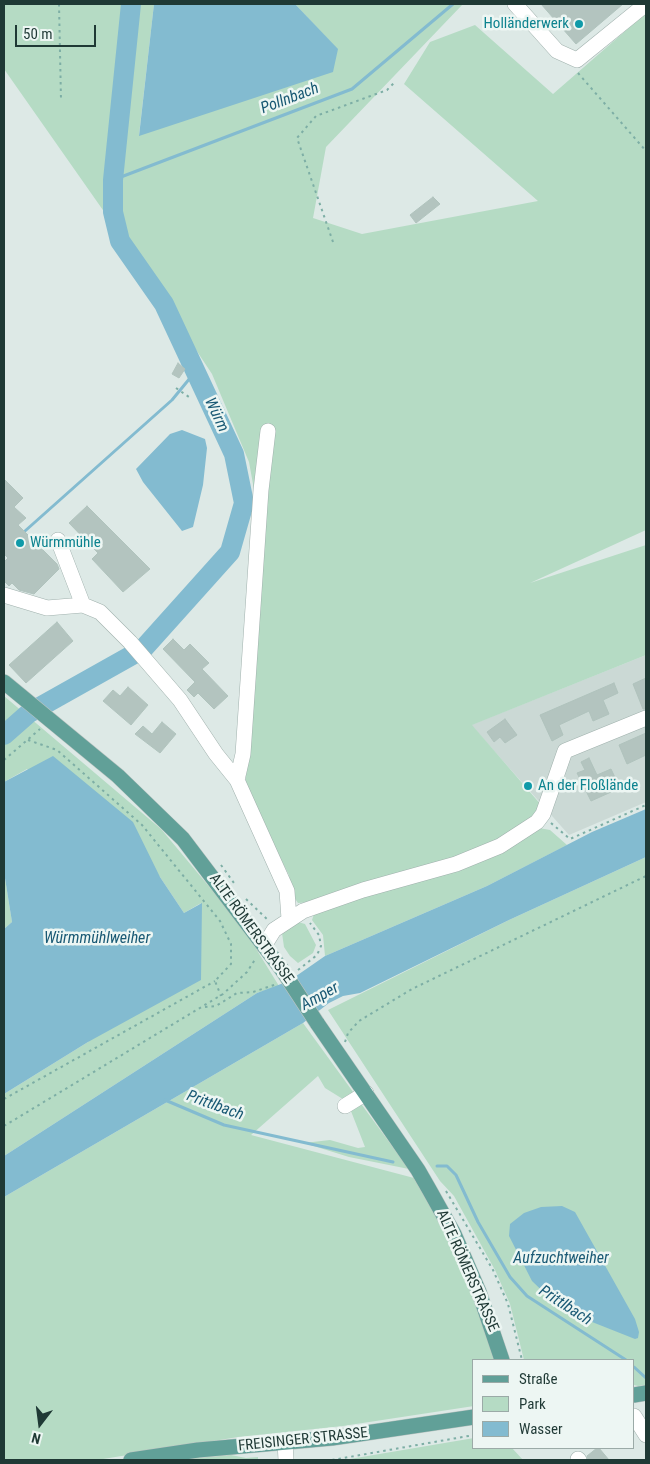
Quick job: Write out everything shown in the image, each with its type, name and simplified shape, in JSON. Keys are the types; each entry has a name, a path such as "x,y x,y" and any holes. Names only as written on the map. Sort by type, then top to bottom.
{"main road":[{"name":"ALTE RÖMERSTRASSE","path":"4,682 118,776 183,839 283,971 418,1170 454,1234 479,1292 502,1359"},
{"name":"FREISINGER STRASSE","path":"131,1460 398,1429 472,1417"}],"street":[{"path":"515,4 557,51 577,60 646,4"},
{"path":"237,780 243,754 260,490 268,431"},
{"path":"58,540 83,605"},
{"path":"4,595 47,608 83,605 100,612 145,659 180,700 216,754 237,780 287,891 289,919"},
{"path":"264,946 274,930 303,911 363,890 456,864 500,846 537,822 543,814 565,751 646,718"},
{"path":"345,1106 366,1093"},
{"path":"635,1418 646,1435"},
{"path":"285,1442 286,1460"}],"path":[{"path":"60,4 62,100"},
{"path":"574,68 646,151"},
{"path":"333,242 296,138 316,116 387,90 396,81"},
{"path":"176,388 189,397"},
{"path":"4,760 50,720"},
{"path":"4,1099 215,981 231,964 231,944 220,920 142,825 57,750 28,740"},
{"path":"543,814 570,839 646,805"},
{"path":"344,1044 348,1033 359,1021 412,989 646,876"},
{"path":"303,911 319,936 321,946 317,955 309,962"},
{"path":"4,1126 221,996 246,972 264,946"},
{"path":"215,981 221,996"},
{"path":"202,1008 216,1006 237,993 253,992"},
{"path":"332,1460 472,1435"}],"shaded area":[{"path":"646,655 646,802 569,835 471,725"}],"green space":[{"path":"4,4 154,4 139,135 337,49 295,4 463,4 326,147 313,218 362,234 538,201 404,84 430,42 475,25 553,94 646,13 646,530 530,583 646,545 646,655 472,725 542,806 533,818 497,842 454,859 311,902 298,903 291,893 289,875 245,790 263,539 249,462 212,374 112,223 4,69"},
{"path":"4,696 161,829 242,926 279,986 257,993 4,1156 4,1094 88,1042 201,903 184,913 160,877 27,769 4,782"},
{"path":"539,828 550,830 567,845 487,886 325,956 323,935 312,920 314,914"},
{"path":"646,857 646,1385 635,1385 635,1359 524,1359 510,1304 495,1270 454,1196 440,1181 328,1010 509,920"},
{"path":"4,872 12,922 4,929"},
{"path":"298,922 305,924 316,945 313,953 298,963 284,947 282,933"},
{"path":"303,1023 356,1096 346,1101 325,1088 318,1076 251,1135 414,1178 448,1238 480,1313 495,1359 472,1359 472,1406 343,1426 238,1437 97,1460 4,1460 4,1197"},
{"path":"359,1101 409,1169 349,1157 304,1143 330,1140 358,1148 365,1147 349,1106"},
{"path":"472,1438 472,1449 513,1449 523,1460 344,1460"},
{"path":"231,1455 246,1458 258,1457 258,1460 172,1460"}],"water":[{"path":"154,4 295,4 338,49 333,72 139,136"},
{"path":"182,430 205,439 207,448 203,485 193,527 182,531 143,482 136,469 170,434"},
{"name":"Würmmühlweiher","path":"53,756 133,822 160,877 184,913 202,903 201,980 88,1042 4,1094 4,929 12,922 4,872 4,782"},
{"name":"Amper","path":"646,809 646,857 509,920 360,993 343,996 329,1003 303,1023 4,1197 4,1156 257,993 289,981 325,956 487,886 592,832"},
{"name":"Aufzuchtweiher","path":"562,1206 575,1212 635,1319 639,1332 638,1338 635,1339 582,1318 556,1304 532,1281 509,1236 510,1224 524,1213 541,1207"}],"building":[{"name":"Holländerwerk","path":"541,4 623,4 576,44"},
{"path":"433,197 440,204 416,223 410,215"},
{"path":"178,363 185,369 179,378 172,374"},
{"name":"Würmmühle","path":"4,479 23,498 14,507 26,518 18,525 57,564 59,569 34,594 19,590 12,583 9,586 4,581 4,562 8,558 4,554"},
{"path":"87,506 150,569 123,592 92,559 98,553 69,523"},
{"path":"57,622 73,641 26,683 9,665"},
{"path":"173,639 184,650 190,644 209,663 202,669 228,696 214,709 198,693 194,697 187,690 195,682 163,649"},
{"path":"646,678 646,709 643,709 633,684"},
{"path":"614,683 618,693 603,700 609,714 593,721 589,711 559,725 563,735 552,741 540,715"},
{"path":"128,687 148,705 131,725 103,701 113,690 120,696"},
{"path":"505,719 517,735 505,743 500,737 494,742 487,732"},
{"path":"162,722 176,734 160,753 135,734 143,726 152,734"},
{"path":"646,733 646,755 627,764 619,745"},
{"path":"589,758 597,775 611,769 620,788 591,801 577,773 585,770 581,762"},
{"path":"596,1449 600,1449 609,1460 588,1460 587,1456"}],"waterway":[{"name":"Würm","path":"4,735 29,713 143,649 230,552 244,503 234,454 164,304 120,241 113,212 113,180 131,4"},
{"name":"Pollnbach","path":"113,180 352,89 453,4"},
{"path":"25,531 172,400 195,372"},
{"name":"Prittlbach","path":"165,1100 224,1125 393,1162"},
{"name":"Prittlbach","path":"437,1166 447,1166 456,1175 478,1222 510,1277 527,1296 624,1359"},
{"name":"Prittlbach","path":"635,1368 646,1378"}],"place":[{"name":"Holländerwerk","path":"579,24"},
{"name":"Würmmühle","path":"20,543"},
{"name":"An der Floßlände","path":"528,786"}]}
